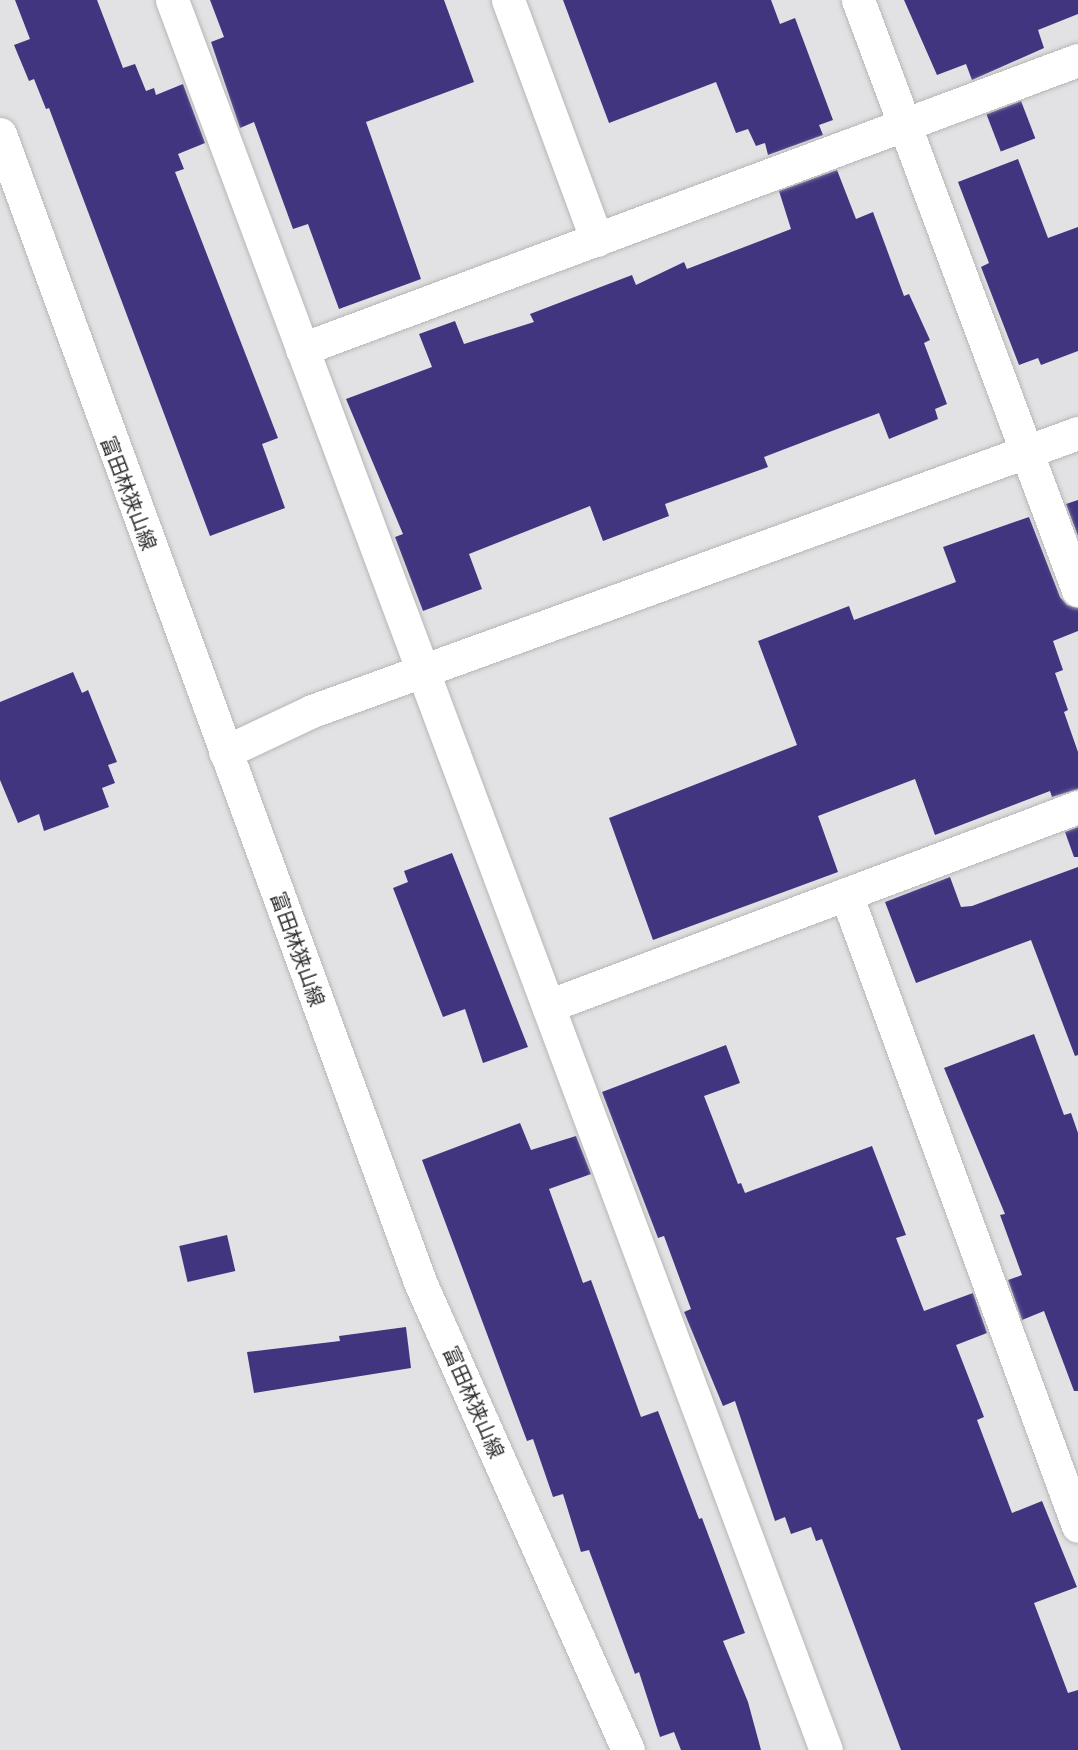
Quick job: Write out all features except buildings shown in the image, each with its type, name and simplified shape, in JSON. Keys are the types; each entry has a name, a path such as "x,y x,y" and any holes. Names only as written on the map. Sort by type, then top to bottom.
{"street":[{"path":"172,0 825,1750"},
{"path":"508,0 597,240"},
{"path":"858,0 1078,590"},
{"path":"302,349 1078,60"},
{"name":"富田林狭山線","path":"0,134 420,1282 628,1750"},
{"path":"225,752 312,711 1078,434"},
{"path":"548,1006 1078,807"},
{"path":"846,894 1078,1526"}]}
